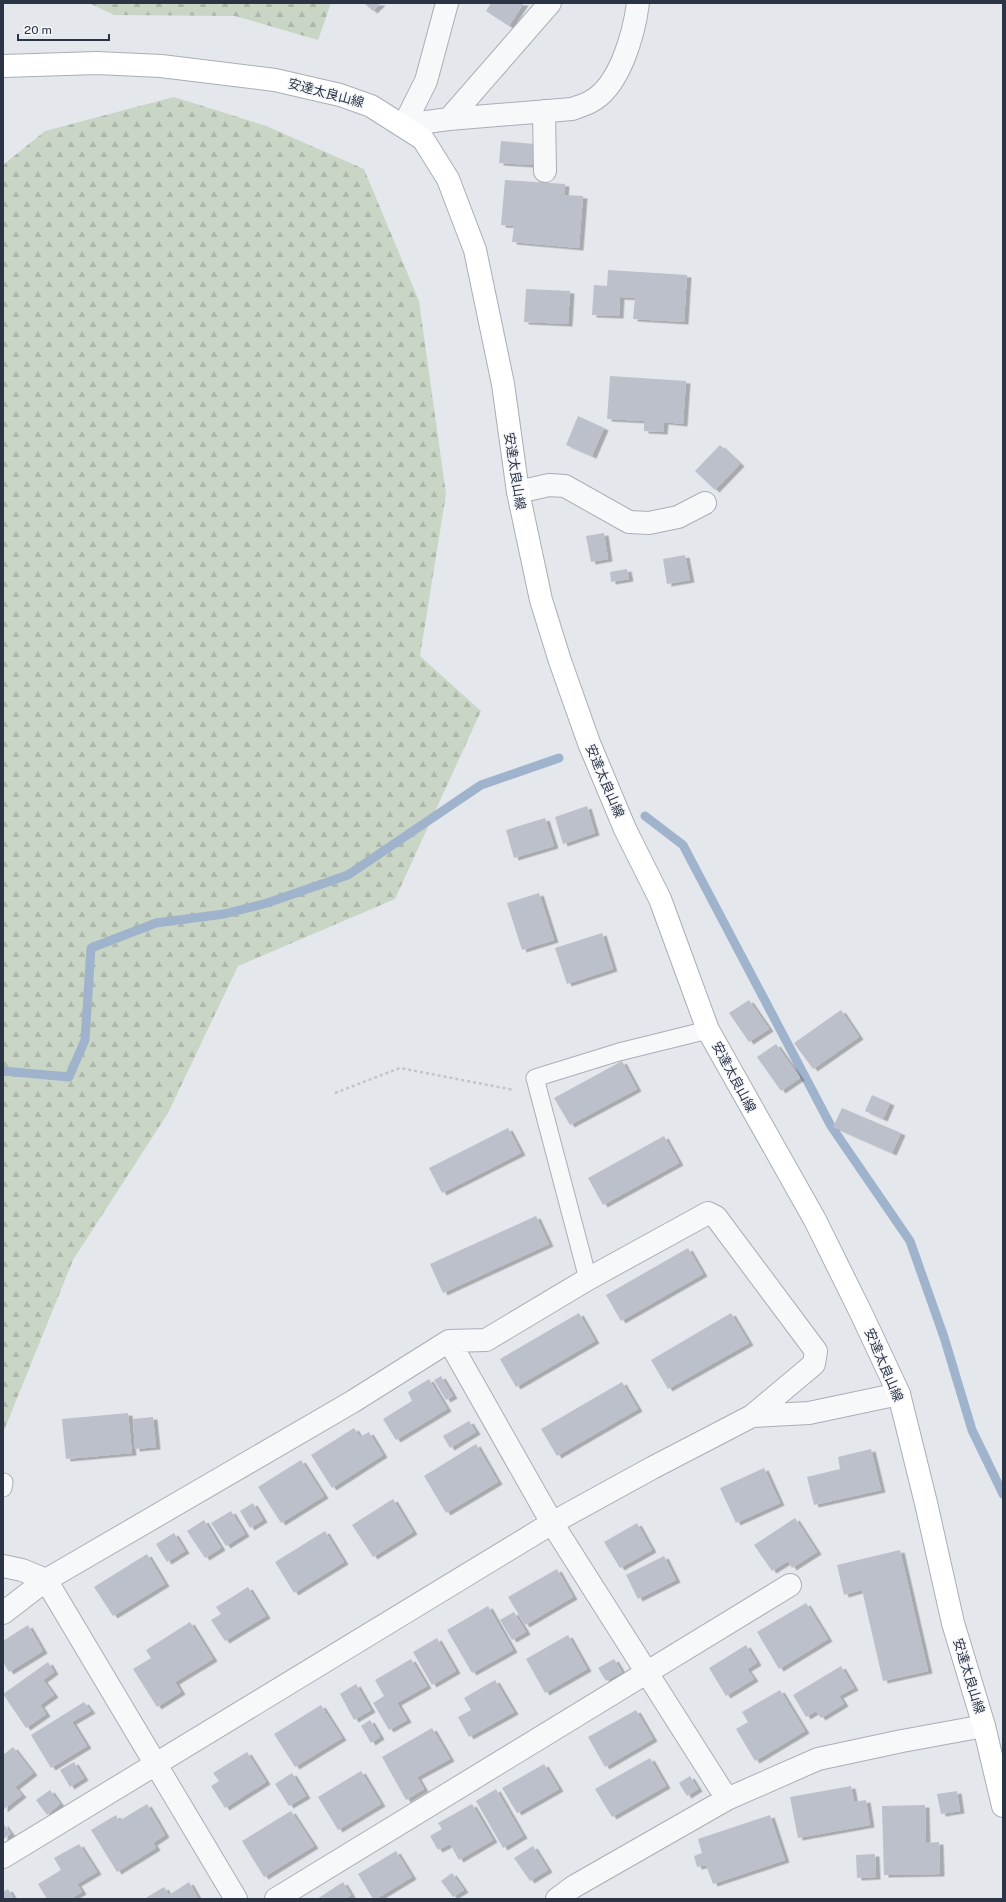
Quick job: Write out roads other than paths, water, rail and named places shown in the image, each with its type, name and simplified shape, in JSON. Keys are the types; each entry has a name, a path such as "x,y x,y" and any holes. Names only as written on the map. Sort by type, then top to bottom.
{"main road":[{"name":"安達太良山線","path":"6,70 97,63 161,66 275,80 352,99 371,106 404,125 423,139 448,178 475,250 503,384 518,492 541,600 560,661 590,743 622,822 660,899 708,1030 815,1220 899,1394 926,1503 953,1623 984,1726 1003,1806"}],"street":[{"path":"404,125 426,81 447,3"},
{"path":"449,119 550,3"},
{"path":"404,125 449,119 572,109 591,102 605,89 618,70 630,42 638,3"},
{"path":"544,112 545,171"},
{"path":"518,492 549,485 565,486 629,522 649,523 678,517 705,503"},
{"path":"3,1613 46,1580 352,1402 448,1341 486,1340 588,1279 708,1213 716,1217 816,1351 814,1364 752,1416 652,1468 552,1523 3,1857"},
{"path":"448,1341 552,1523 727,1799"},
{"path":"752,1416 809,1414 899,1394"},
{"path":"3,1566 22,1570 46,1580 236,1899"},
{"path":"276,1899 648,1674 790,1586"},
{"path":"556,1899 573,1887 727,1799 818,1759 902,1741 984,1726"}],"lane":[{"path":"588,1279 535,1078 619,1052 708,1030"},
{"path":"3,1488 4,1482"}],"waterway":[{"path":"3,1071 69,1077 85,1040 91,948 156,923 224,914 267,903 348,875 481,785 559,758"},
{"path":"645,816 683,845 831,1126 910,1241 944,1337 972,1430 1003,1494"}]}
